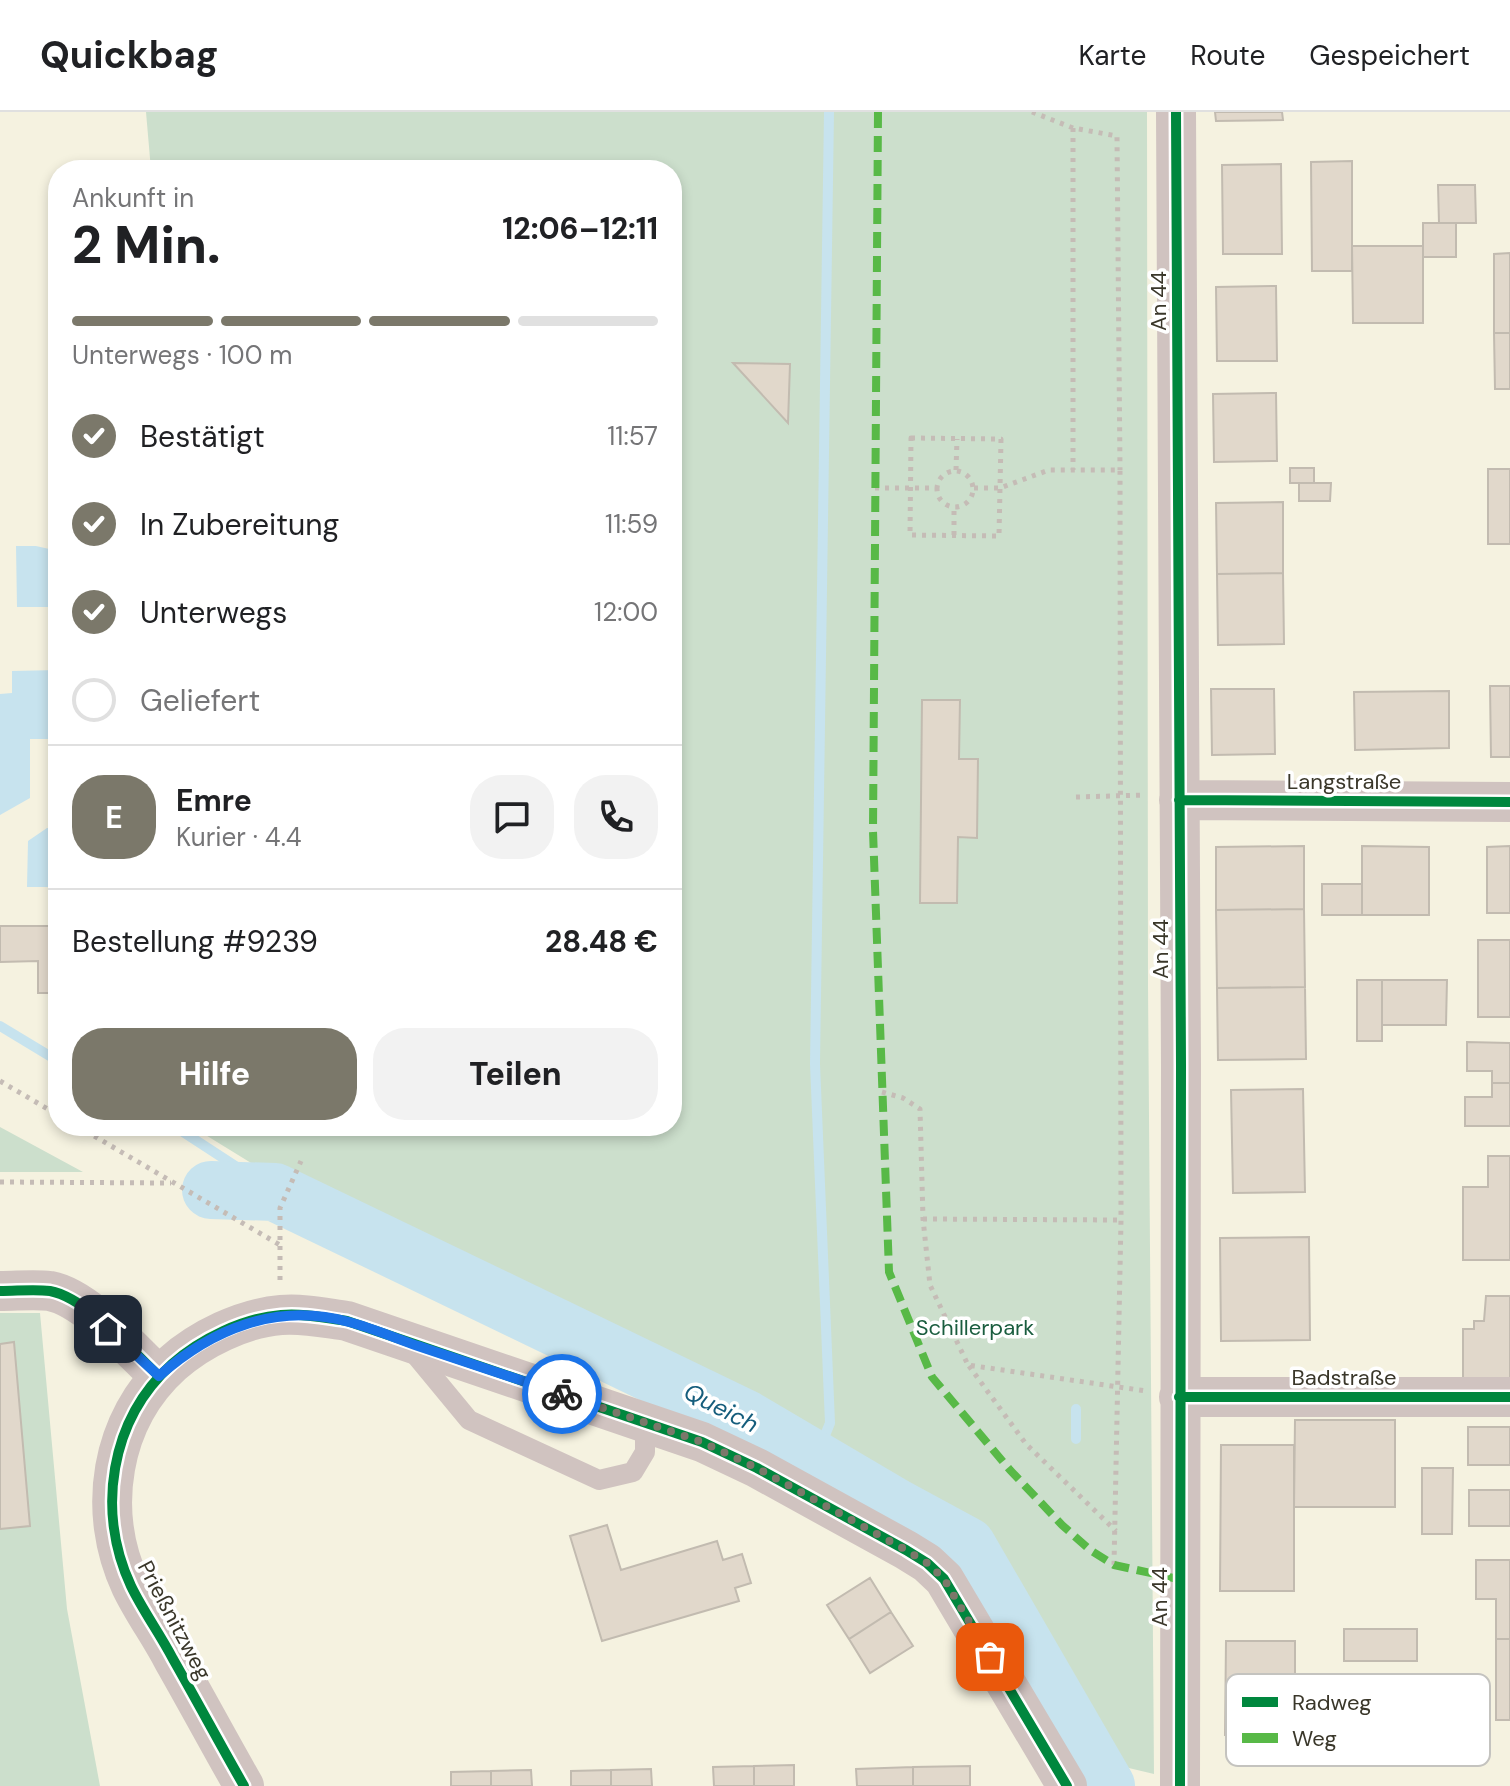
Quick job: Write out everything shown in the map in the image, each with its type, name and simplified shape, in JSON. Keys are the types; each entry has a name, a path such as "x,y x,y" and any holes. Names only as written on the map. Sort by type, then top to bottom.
{"street":[{"name":"An 44","path":"1176,112 1181,1065 1180,1786"},
{"name":"Langstraße","path":"1179,797 1510,802"},
{"path":"0,1291 54,1292 70,1298 159,1376"},
{"name":"Prießnitzweg","path":"244,1786 131,1586 113,1534 111,1497 114,1467 122,1440 133,1414 159,1376 183,1354 210,1338 246,1323 279,1315 309,1315 347,1321 702,1442 757,1468 927,1563 944,1579 1067,1786"},
{"name":"Badstraße","path":"1179,1397 1510,1397"}],"lane":[{"path":"404,1341 469,1420 599,1480 633,1472 645,1452 645,1422"}],"path":[{"path":"1032,112 1073,128 1117,136 1121,1220 1114,1565"},
{"path":"1073,128 1073,470"},
{"path":"911,438 957,439 1001,439 999,536 910,535 911,438"},
{"path":"956,470 957,439"},
{"path":"956,470 970,477 974,488 970,501 960,507 943,503 938,498 937,488 944,474 956,470"},
{"path":"974,488 1000,488 1049,470 1120,470"},
{"path":"875,488 937,488"},
{"path":"954,507 954,535"},
{"path":"1076,797 1179,797"},
{"path":"0,1081 48,1109"},
{"path":"882,1092 903,1098 920,1109 923,1219 930,1285 968,1365 1026,1444 1116,1532"},
{"path":"94,1136 280,1245"},
{"path":"279,1315 280,1208 301,1161"},
{"path":"0,1182 174,1183"},
{"path":"923,1219 1121,1220"},
{"path":"968,1365 1120,1385 1179,1397"}],"green space":[{"name":"Schillerpark","path":"146,112 1147,112 1148,985 1154,1774 1112,1764 975,1528 797,1433 290,1187 207,1136 682,1136 682,160 150,160"},
{"path":"0,1127 83,1172 0,1172"},
{"path":"0,1313 40,1313 67,1609 100,1786 0,1786"}],"water":[{"path":"16,546 48,549 48,607 17,607"},
{"path":"48,670 48,739 30,739 30,798 0,815 0,694 12,693 12,671"},
{"path":"48,828 48,887 27,887 28,841"}],"building":[{"path":"1215,112 1282,112 1283,120 1216,121"},
{"path":"1352,161 1352,271 1312,271 1311,162"},
{"path":"1281,164 1282,254 1223,254 1222,165"},
{"path":"1438,185 1475,185 1476,223 1439,223"},
{"path":"1423,223 1456,223 1456,257 1423,257"},
{"path":"1352,246 1423,246 1423,323 1353,323"},
{"path":"1510,253 1510,333 1494,333 1494,254"},
{"path":"1276,286 1277,361 1217,361 1216,287"},
{"path":"1494,333 1510,333 1510,389 1495,389"},
{"path":"733,363 790,364 788,423"},
{"path":"1276,393 1277,461 1214,462 1213,394"},
{"path":"1290,468 1314,468 1314,483 1290,483"},
{"path":"1488,469 1510,469 1510,544 1488,544"},
{"path":"1299,483 1331,483 1330,501 1299,501"},
{"path":"1283,502 1283,573 1217,574 1216,503"},
{"path":"1283,573 1284,644 1218,645 1217,574"},
{"path":"1490,686 1510,686 1510,757 1491,757"},
{"path":"1211,689 1274,689 1275,754 1212,755"},
{"path":"1449,691 1449,748 1355,750 1354,692"},
{"path":"922,700 960,700 959,759 978,759 977,838 958,837 957,903 920,903"},
{"path":"1304,846 1304,909 1216,910 1216,847"},
{"path":"1362,846 1429,847 1429,915 1362,915"},
{"path":"1510,846 1510,913 1487,913 1487,847"},
{"path":"1322,884 1362,884 1362,915 1322,915"},
{"path":"1304,909 1305,987 1217,988 1216,910"},
{"path":"0,926 48,926 48,993 38,993 38,961 0,962"},
{"path":"1478,940 1510,940 1510,1017 1478,1017"},
{"path":"1357,980 1382,980 1382,1041 1357,1041"},
{"path":"1382,980 1447,980 1446,1025 1382,1025"},
{"path":"1305,987 1306,1059 1218,1060 1217,988"},
{"path":"1467,1042 1510,1043 1510,1083 1492,1083 1492,1071 1467,1071"},
{"path":"1492,1083 1510,1083 1510,1126 1465,1126 1465,1097 1492,1097"},
{"path":"1303,1089 1305,1192 1233,1193 1231,1090"},
{"path":"1488,1156 1510,1156 1510,1260 1463,1260 1463,1187 1488,1187"},
{"path":"1309,1237 1310,1340 1221,1341 1220,1238"},
{"path":"1486,1296 1510,1296 1510,1380 1463,1379 1463,1329 1474,1329 1474,1321 1484,1321"},
{"path":"14,1342 30,1526 0,1529 0,1344"},
{"path":"1295,1420 1395,1420 1395,1507 1294,1507"},
{"path":"1468,1427 1510,1427 1510,1465 1468,1465"},
{"path":"1221,1445 1294,1445 1294,1591 1220,1591"},
{"path":"1422,1468 1453,1468 1452,1534 1422,1534"},
{"path":"1469,1490 1510,1490 1510,1526 1469,1526"},
{"path":"607,1525 621,1570 717,1541 723,1560 742,1554 751,1583 735,1588 739,1601 602,1641 570,1536"},
{"path":"1476,1560 1510,1560 1510,1639 1496,1639 1496,1599 1476,1599"},
{"path":"870,1578 891,1612 849,1639 827,1605"},
{"path":"891,1612 913,1646 870,1673 849,1639"},
{"path":"1344,1629 1417,1629 1417,1661 1344,1661"},
{"path":"1496,1639 1510,1639 1510,1720 1496,1720"},
{"path":"1226,1641 1295,1641 1295,1674 1226,1674 1225,1735"},
{"path":"794,1765 794,1786 754,1786 754,1766"},
{"path":"754,1766 754,1786 714,1786 713,1767"},
{"path":"970,1766 970,1786 913,1786 913,1767"},
{"path":"913,1767 913,1786 857,1786 856,1769"},
{"path":"651,1769 652,1786 611,1786 611,1770"},
{"path":"531,1770 532,1786 491,1786 491,1771"},
{"path":"611,1770 611,1786 571,1786 571,1771"},
{"path":"491,1771 491,1786 451,1786 451,1772"}],"waterway":[{"path":"815,1460 830,1423 815,1064 829,112"},
{"path":"0,1026 48,1055"},
{"path":"189,1136 275,1192"},
{"name":"Queich","path":"211,1190 275,1192 744,1418 967,1546 1106,1786"},
{"path":"1076,1409 1076,1439"}],"marked path":[{"path":"878,112 873,831 889,1272 932,1377 1010,1470 1090,1550 1114,1565 1178,1579"}],"cycle path":[{"path":"1176,112 1181,1065 1180,1786"},
{"path":"1179,800 1510,802"},
{"path":"0,1291 44,1290 79,1304 94,1314 159,1376"},
{"path":"244,1786 131,1586 120,1557 112,1498 115,1468 135,1412 151,1387 172,1364 196,1346 237,1325 289,1315 347,1321 702,1442 757,1468 906,1550 927,1563 944,1579 1067,1786"},
{"path":"1179,1397 1510,1397"}],"way so far":[{"path":"562,1394 702,1442 757,1468 906,1550 927,1563 944,1579 990,1657"}],"route":[{"path":"108,1329 159,1376 183,1354 228,1330 279,1315 309,1315 347,1321 562,1394"}]}
